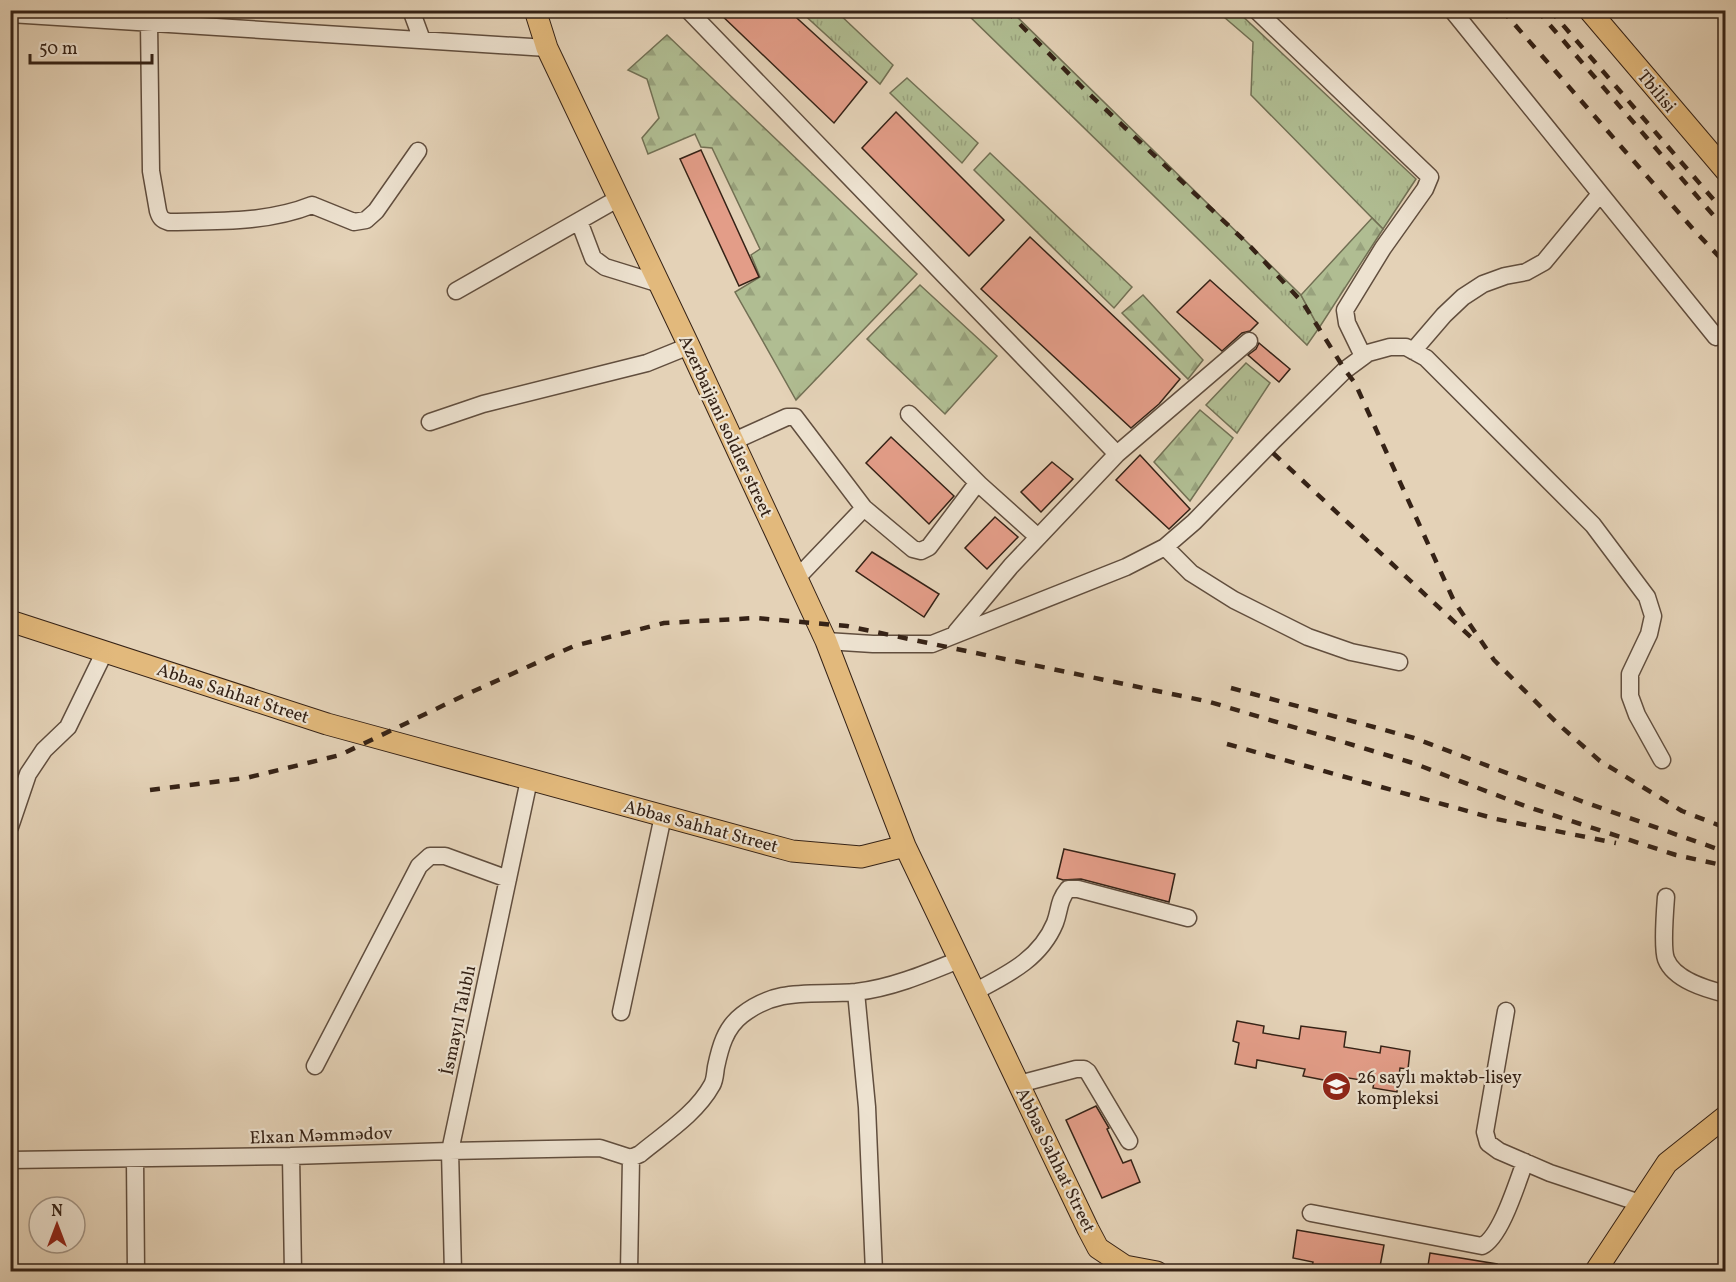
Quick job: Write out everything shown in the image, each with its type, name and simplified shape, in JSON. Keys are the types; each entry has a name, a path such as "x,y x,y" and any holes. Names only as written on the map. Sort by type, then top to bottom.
{"main road":[{"name":"Azerbaijani soldier street","path":"535,10 547,48 826,640 905,846"},
{"name":"Tbilisi","path":"1589,10 1725,171"},
{"name":"Abbas Sahhat Street","path":"10,621 327,724 792,851 861,857 905,846 1098,1248 1125,1266 1157,1272"},
{"path":"1595,1272 1667,1163 1725,1116"}],"street":[{"path":"411,10 422,40"},
{"path":"688,10 1117,454"},
{"path":"1256,10 1430,177 1425,189 1383,248 1345,310 1347,323 1363,356"},
{"path":"1452,10 1716,337"},
{"path":"10,14 547,48"},
{"path":"149,23 151,171 158,212 164,221 273,217 312,206 354,222 366,220 376,212 418,152"},
{"path":"1413,351 1463,297 1483,284 1526,272 1544,262 1600,194"},
{"path":"456,291 619,198"},
{"path":"579,221 593,258 605,267 660,284"},
{"path":"953,635 1011,566 1117,454 1249,341"},
{"path":"430,422 483,404 646,363 689,346"},
{"path":"826,640 873,644 932,644 1126,567 1165,547 1194,522 1345,370 1368,353 1390,346 1406,347 1426,358 1593,525 1647,597 1653,616 1649,634 1630,674 1630,696 1637,715 1662,760"},
{"path":"909,414 1038,537"},
{"path":"734,441 787,417 795,417 864,508 913,549 921,551 929,547 972,490 980,484"},
{"path":"797,578 864,508"},
{"path":"1165,547 1191,573 1234,600 1308,637 1351,652 1399,662"},
{"path":"10,827 28,774 44,750 68,727 105,651"},
{"name":"İsmayıl Talıblı","path":"453,1272 450,1150 529,780"},
{"path":"621,1012 663,816"},
{"path":"315,1066 420,866 430,856 446,856 508,879"},
{"path":"975,991 1017,969 1045,943 1055,921 1060,897 1068,889 1078,889 1188,918"},
{"path":"1665,897 1665,957 1671,969 1683,978 1706,989 1725,994"},
{"path":"629,1272 631,1158 693,1110 713,1084 719,1053 728,1030 741,1016 766,1001 790,994 856,992 917,977 961,959"},
{"path":"856,992 867,1107 874,1272"},
{"path":"1506,1011 1485,1132 1488,1143 1499,1151 1550,1173 1640,1203"},
{"path":"1019,1084 1076,1070 1088,1072 1130,1141"},
{"name":"Elxan Məmmədov","path":"10,1160 600,1148 631,1158"},
{"path":"291,1156 293,1272"},
{"path":"135,1159 136,1272"},
{"path":"1311,1213 1482,1246 1489,1242 1496,1231 1525,1162"}],"green space":[{"path":"800,11 836,11 893,65 880,84"},
{"path":"964,11 1011,11 1301,295 1319,328 1307,345"},
{"path":"1217,11 1237,11 1416,179 1383,229 1251,95 1253,42"},
{"path":"667,35 917,274 796,400 735,292 760,277 751,255 760,249 712,148 701,147 695,134 648,154 642,138 659,118 647,79 628,70"},
{"path":"907,78 978,143 962,163 890,93"},
{"path":"990,153 1132,287 1114,308 974,170"},
{"path":"1372,218 1383,229 1319,328 1301,295"},
{"path":"920,285 997,356 945,414 867,339"},
{"path":"1143,295 1203,360 1188,379 1122,313"},
{"path":"1246,363 1270,383 1237,433 1206,405"},
{"path":"1200,410 1233,438 1190,501 1154,462"}],"building":[{"path":"716,10 788,10 867,82 834,123"},
{"path":"896,112 1004,220 969,256 862,148"},
{"path":"701,150 759,277 739,286 680,159"},
{"path":"1030,237 1180,379 1159,404 1131,428 981,289"},
{"path":"1210,280 1258,323 1250,331 1242,333 1222,351 1177,312"},
{"path":"1259,343 1290,369 1279,382 1248,355 1256,349"},
{"path":"891,437 954,496 929,524 866,463"},
{"path":"1140,455 1190,509 1169,529 1116,480"},
{"path":"1052,462 1073,479 1041,512 1021,492"},
{"path":"995,517 1018,537 987,569 965,548"},
{"path":"872,552 939,594 924,617 856,571"},
{"path":"1064,849 1175,874 1169,902 1081,879 1057,878"},
{"path":"1237,1021 1264,1026 1263,1033 1299,1039 1301,1026 1346,1032 1344,1047 1380,1053 1381,1046 1410,1051 1408,1069 1400,1068 1397,1092 1373,1088 1374,1082 1330,1075 1329,1081 1303,1076 1305,1069 1257,1060 1256,1068 1235,1064 1239,1043 1233,1041"},
{"path":"1096,1106 1109,1128 1107,1129 1123,1163 1131,1160 1140,1182 1102,1198 1066,1120"},
{"path":"1297,1230 1384,1245 1379,1272 1363,1272 1346,1268 1345,1272 1311,1272 1313,1262 1293,1258"},
{"path":"1430,1253 1497,1264 1497,1272 1427,1272"}],"railway":[{"path":"1006,10 1083,88 1248,244 1303,303 1355,383 1454,601 1494,660 1557,723 1600,761 1682,811 1726,828"},
{"path":"1502,10 1726,264"},
{"path":"1537,10 1726,230"},
{"path":"1550,10 1726,214"},
{"path":"1273,453 1475,641"},
{"path":"150,790 246,778 340,755 574,646 664,623 756,618 847,626 1210,702 1413,763 1525,806 1676,855 1726,866"},
{"path":"1231,688 1414,738 1726,852"},
{"path":"1227,744 1496,819 1616,843"}],"place":[{"name":"26 saylı məktəb-lisey kompleksi","path":"1336,1087"}]}
